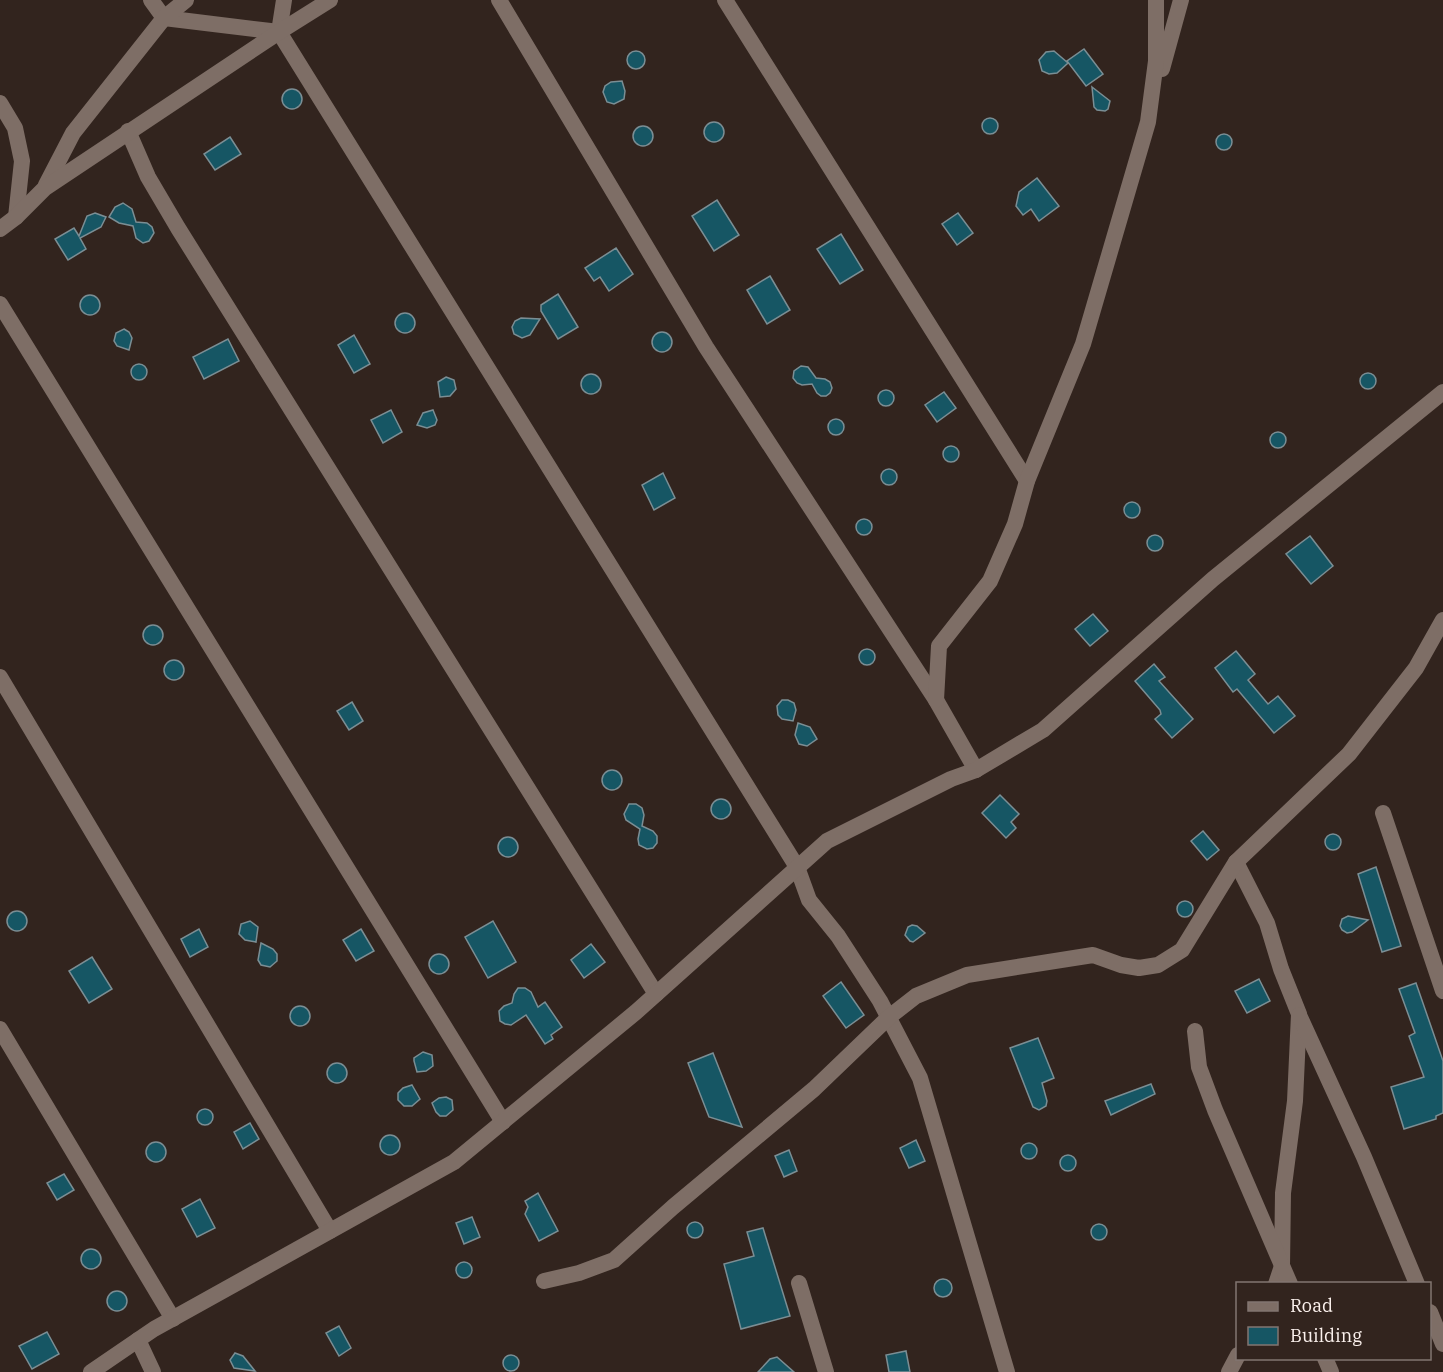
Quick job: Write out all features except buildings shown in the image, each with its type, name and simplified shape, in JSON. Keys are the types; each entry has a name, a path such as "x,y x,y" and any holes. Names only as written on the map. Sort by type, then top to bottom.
{"street":[{"path":"151,0 164,18 279,32"},
{"path":"45,189 73,133 164,18 186,0"},
{"path":"285,0 279,32 797,867 809,900 838,936 889,1017 920,1078 1007,1372"},
{"path":"0,229 45,189 129,131 330,0"},
{"path":"499,0 706,346 936,700 976,770"},
{"path":"725,0 1027,481"},
{"path":"1148,122 1156,61 1156,0"},
{"path":"936,700 939,646 990,581 1015,524 1027,481 1083,344 1181,0"},
{"path":"0,104 15,128 22,161 16,217"},
{"path":"129,131 148,177 178,228 656,994"},
{"path":"0,304 503,1122"},
{"path":"92,1372 173,1319 454,1162 656,994 827,841 951,779 976,770 1043,730 1214,579 1443,392"},
{"path":"544,1281 579,1273 614,1260 673,1207 814,1089 889,1017 916,996 967,975 1093,955 1120,965 1139,968 1158,964 1182,950 1236,862 1349,754 1416,668 1443,620"},
{"path":"0,677 330,1231"},
{"path":"1383,813 1443,991"},
{"path":"1236,862 1267,923 1281,969 1299,1014 1417,1282"},
{"path":"1277,1282 1282,1266 1283,1193 1295,1101 1299,1014"},
{"path":"0,1029 173,1319"},
{"path":"1195,1031 1199,1067 1207,1089 1289,1282"},
{"path":"799,1283 826,1372"},
{"path":"1431,1314 1443,1344"},
{"path":"138,1340 153,1372"}]}
